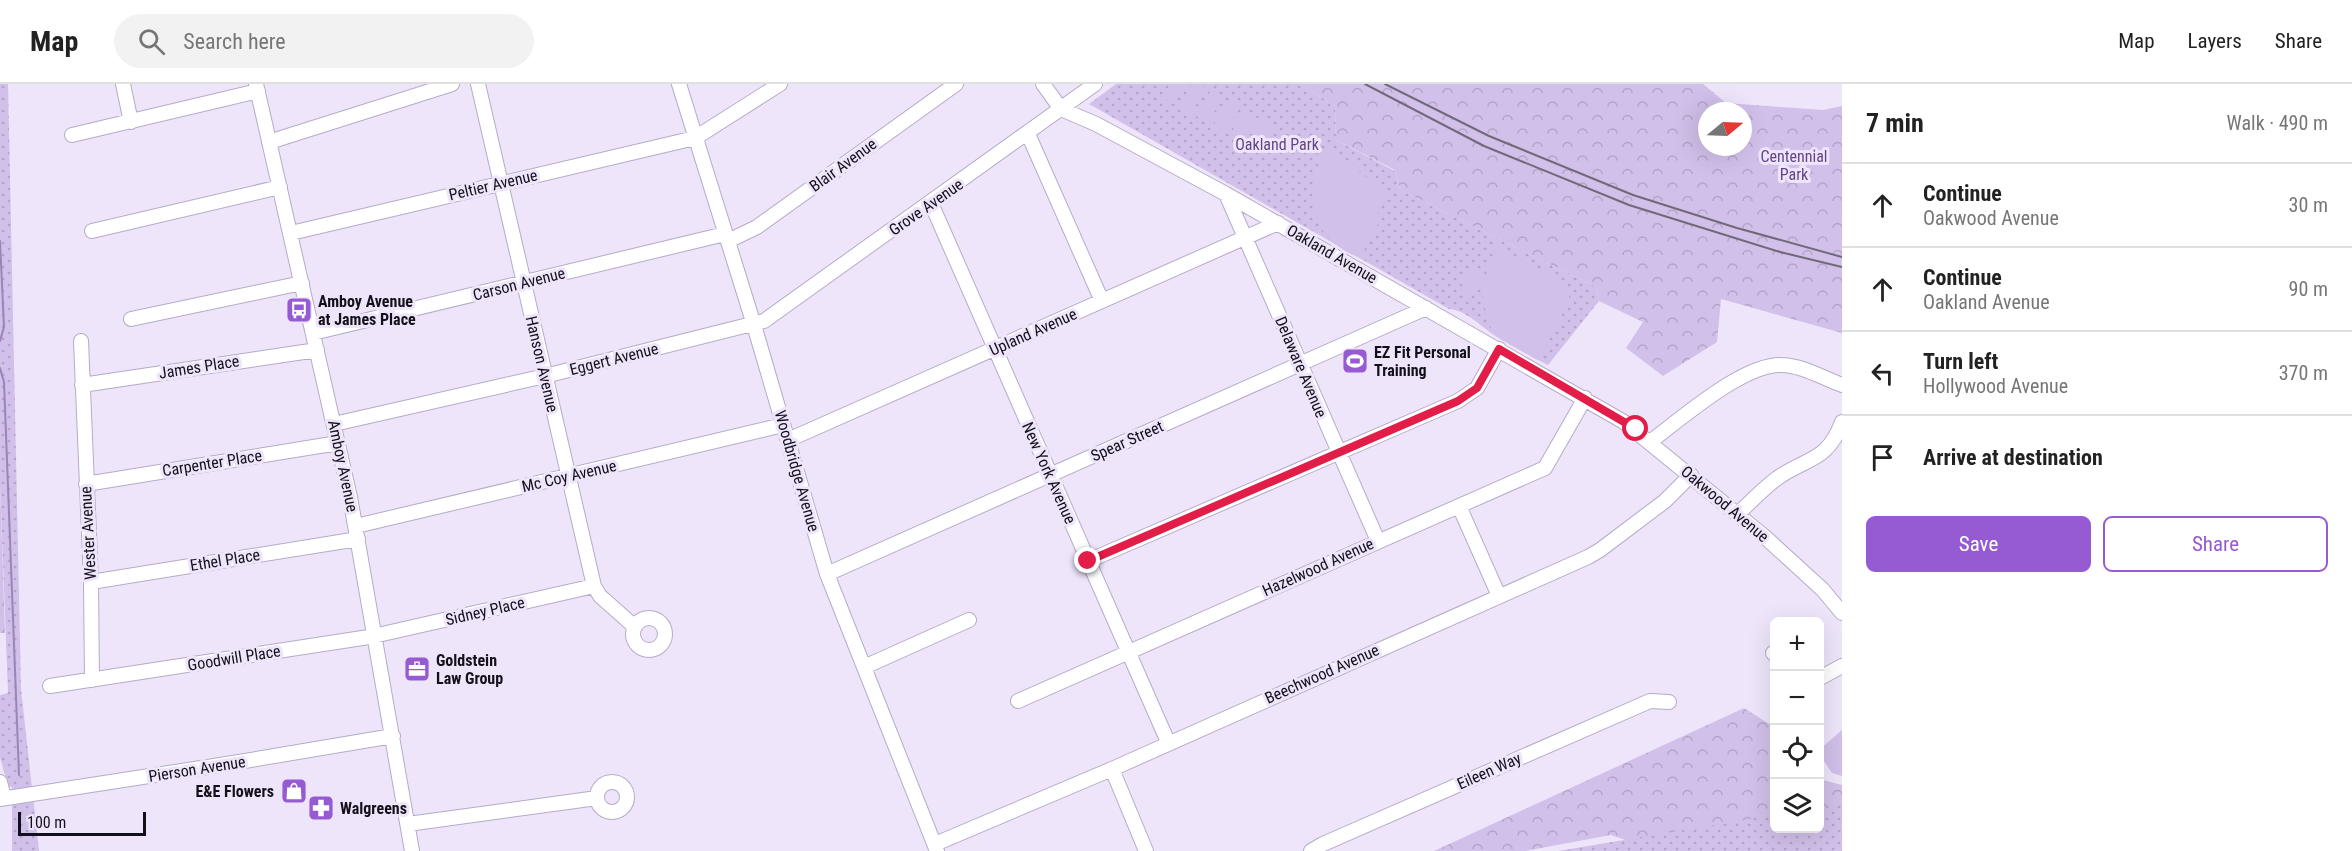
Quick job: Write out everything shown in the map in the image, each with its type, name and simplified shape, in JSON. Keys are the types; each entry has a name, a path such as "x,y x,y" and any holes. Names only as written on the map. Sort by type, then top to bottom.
{"street":[{"path":"123,84 131,122"},
{"path":"269,142 452,84"},
{"name":"Hanson Avenue","path":"478,84 594,586 600,596 635,627"},
{"name":"Woodbridge Avenue","path":"678,84 754,325 827,574 936,848"},
{"name":"Peltier Avenue","path":"291,233 695,138 780,84"},
{"name":"Blair Avenue","path":"727,238 757,227 956,84"},
{"path":"1042,84 1061,109"},
{"name":"Grove Avenue","path":"754,325 764,321 931,204 1095,84"},
{"path":"72,135 131,122 257,88"},
{"name":"Amboy Avenue","path":"257,88 357,533 412,851"},
{"name":"Oakland Avenue","path":"1061,109 1096,124 1226,194 1599,406"},
{"path":"1028,134 1102,301"},
{"path":"92,231 280,188"},
{"name":"Delaware Avenue","path":"1226,194 1378,541"},
{"name":"New York Avenue","path":"931,204 1168,742"},
{"name":"Upland Avenue","path":"788,440 1278,223"},
{"name":"Carson Avenue","path":"313,333 727,238"},
{"path":"131,319 302,283"},
{"name":"Spear Street","path":"827,574 1426,308"},
{"name":"Eggert Avenue","path":"334,424 754,325"},
{"name":"Wester Avenue","path":"81,341 91,582 92,680"},
{"path":"1088,561 1468,395 1484,379 1499,349"},
{"name":"James Place","path":"82,385 317,350"},
{"path":"1651,441 1722,388 1768,366 1796,367 1842,385"},
{"name":"Hazelwood Avenue","path":"1018,701 1545,468 1585,398"},
{"name":"Oakwood Avenue","path":"1599,406 1636,429 1738,514 1823,590 1842,613"},
{"path":"1738,514 1777,478 1802,466 1829,448 1842,422"},
{"name":"Mc Coy Avenue","path":"357,533 569,476 783,425"},
{"name":"Carpenter Place","path":"86,484 338,443"},
{"name":"Beechwood Avenue","path":"936,848 1600,550 1665,501 1691,475"},
{"path":"1459,506 1499,596"},
{"name":"Ethel Place","path":"91,582 357,533"},
{"name":"Sidney Place","path":"375,636 594,586"},
{"path":"864,667 969,620"},
{"name":"Goodwill Place","path":"50,686 375,636"},
{"path":"1824,676 1842,666"},
{"name":"Eileen Way","path":"1311,851 1650,701 1669,702"},
{"name":"Pierson Avenue","path":"2,799 393,736"},
{"path":"1112,769 1146,851"},
{"path":"0,782 2,799"},
{"path":"408,825 597,798"}],"green space":[{"path":"0,84 8,84 21,689 39,851 12,851 12,787 8,786 0,757 0,695 8,693 0,483"},
{"name":"Oakland Park","path":"1116,84 1300,84 1335,106 1336,140 1395,171 1400,190 1596,287 1599,301 1548,365 1497,337 1461,312 1449,309 1089,104"},
{"path":"1170,84 1186,84 1174,104 1162,97"},
{"path":"1192,84 1200,84 1206,88 1191,114 1179,107"},
{"name":"Centennial Park","path":"1300,84 1703,84 1725,102 1698,102 1698,156 1752,156 1752,105 1823,110 1842,106 1842,333 1721,299 1717,342 1663,376 1626,348 1643,322 1599,301 1596,287 1400,190 1395,170 1336,140 1335,106"},
{"path":"1211,90 1223,97 1208,123 1196,116"},
{"path":"1228,100 1240,107 1225,133 1213,126"},
{"path":"1245,110 1257,117 1242,143 1229,136"},
{"path":"1261,119 1273,126 1258,152 1246,145"},
{"path":"1325,149 1361,168 1359,173 1385,187 1388,194 1376,217 1380,220 1360,258 1330,239 1320,227 1315,213 1314,182"},
{"path":"1496,247 1564,281 1570,300 1538,360 1496,336 1491,328 1484,305 1484,283"},
{"path":"1472,266 1485,273 1470,300 1458,293"},
{"path":"0,483 5,633 0,633"},
{"path":"1744,708 1770,724 1770,829 1657,851 1611,835 1525,851 1434,851"},
{"path":"1842,730 1842,776 1832,773 1824,761 1824,746"},
{"path":"1824,780 1842,785 1842,835 1824,826"},
{"path":"1842,804 1842,851 1558,851 1770,816 1770,833 1824,833 1824,807"}],"waterway":[{"path":"0,241 4,327 0,341"},
{"path":"0,368 4,382 19,775"}],"railway":[{"path":"1365,84 1484,146 1629,205 1780,252 1842,267"},
{"path":"1385,84 1489,136 1633,195 1737,228 1842,257"}],"place":[{"name":"Amboy Avenue at James Place","path":"299,310"},
{"name":"EZ Fit Personal Training","path":"1355,361"},
{"name":"Goldstein Law Group","path":"417,669"},
{"name":"E&E Flowers","path":"294,791"},
{"name":"Walgreens","path":"321,808"}],"route":[{"path":"1088,561 1458,401 1477,388 1499,349 1636,429"}]}
